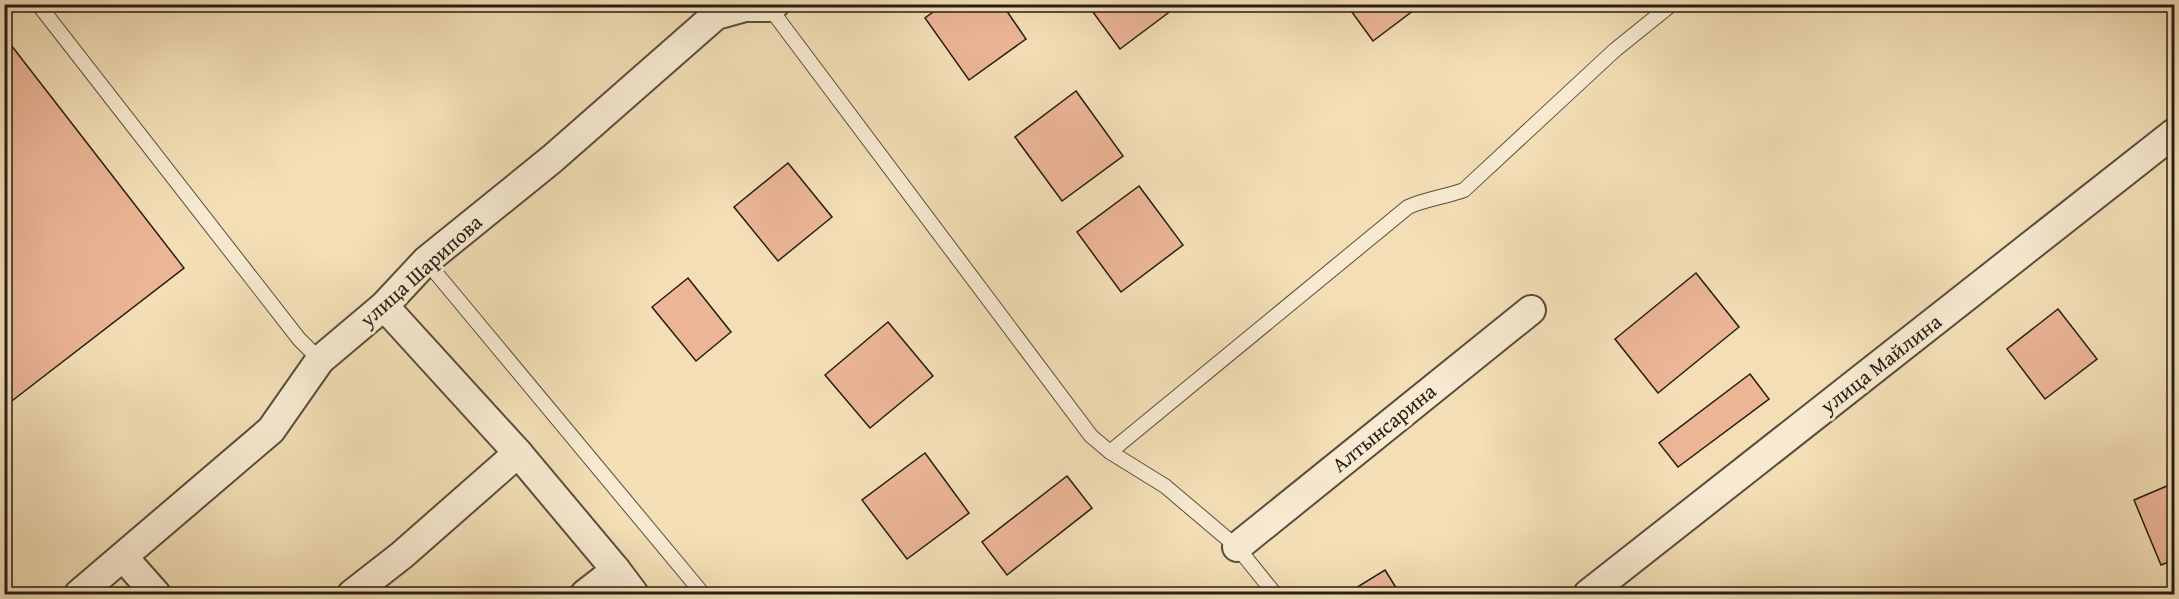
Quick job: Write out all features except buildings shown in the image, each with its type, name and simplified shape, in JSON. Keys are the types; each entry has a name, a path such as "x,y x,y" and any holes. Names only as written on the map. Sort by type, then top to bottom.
{"street":[{"name":"улица Шарипова","path":"79,594 124,558 271,430 320,360 384,306 426,261 552,159 716,15 745,7 772,6"},
{"name":"улица Майлина","path":"1588,594 2175,133"},
{"path":"384,306 518,453 634,594"},
{"name":"Алтынсарина","path":"1237,547 1531,310"},
{"path":"352,594 402,555 518,453"},
{"path":"124,558 156,594"},
{"path":"585,594 616,570"}],"lane":[{"path":"38,4 298,339 320,360"},
{"path":"1110,452 1403,211 1418,202 1464,189 1615,50 1672,4"},
{"path":"772,6 1091,435 1110,452 1166,486 1237,547 1275,594"},
{"path":"426,261 703,594"}]}
